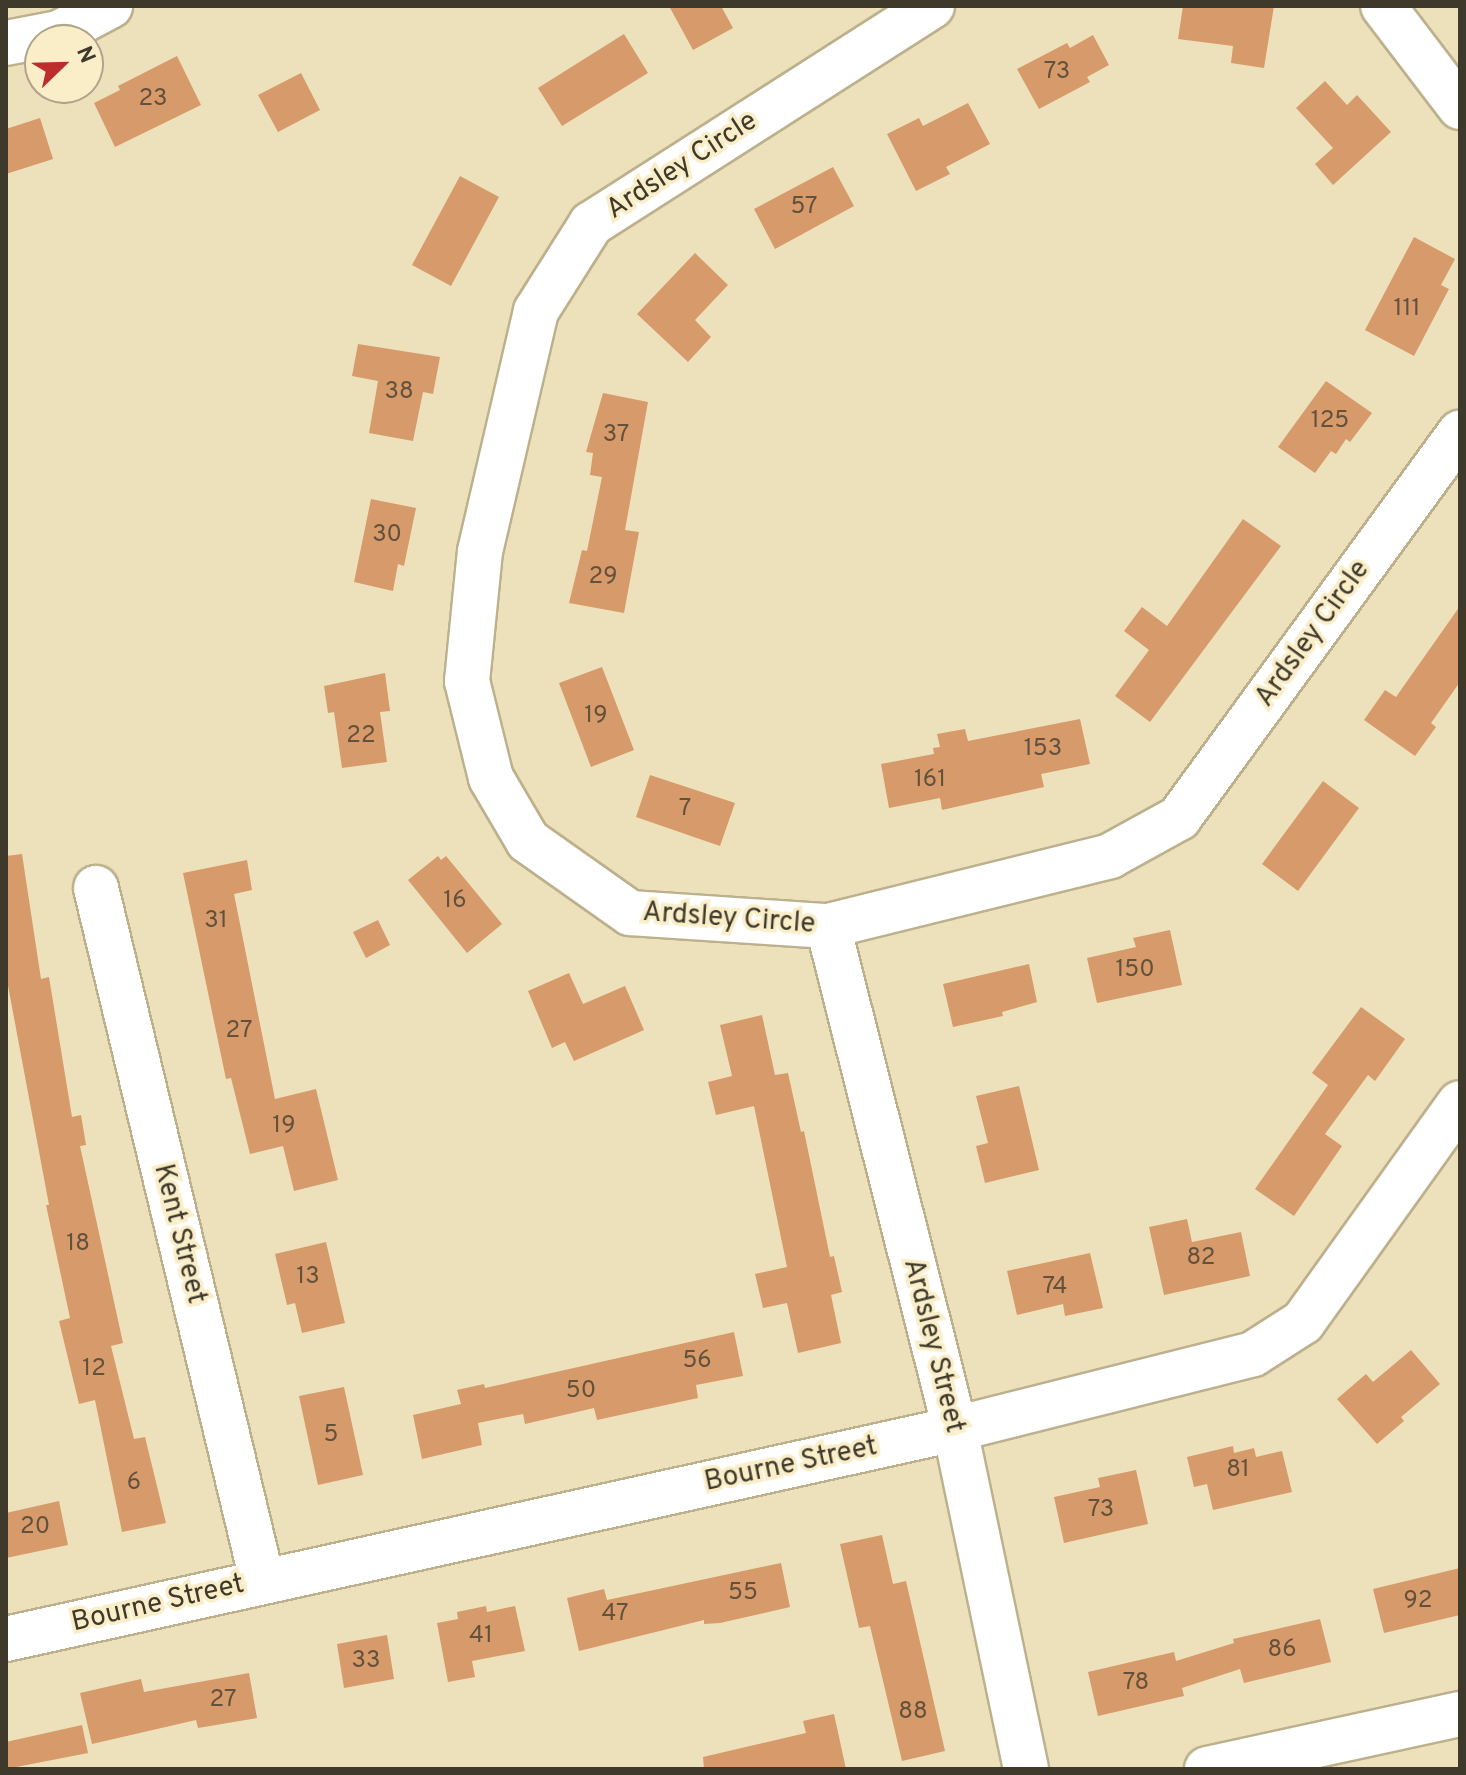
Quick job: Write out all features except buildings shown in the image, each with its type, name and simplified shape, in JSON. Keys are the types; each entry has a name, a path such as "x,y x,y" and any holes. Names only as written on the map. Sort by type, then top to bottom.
{"street":[{"path":"6,43 59,33 110,6"},
{"name":"Ardsley Circle","path":"932,6 591,224 536,311 480,551 467,681 491,778 528,841 630,913 828,926 1110,856 1179,818 1460,433"},
{"path":"1383,6 1460,107"},
{"name":"Kent Street","path":"96,888 262,1580"},
{"name":"Ardsley Street","path":"828,926 955,1429 1026,1769"},
{"name":"Bourne Street","path":"6,1639 955,1429 1253,1354 1303,1322 1460,1103"},
{"path":"1207,1769 1460,1714"}]}
